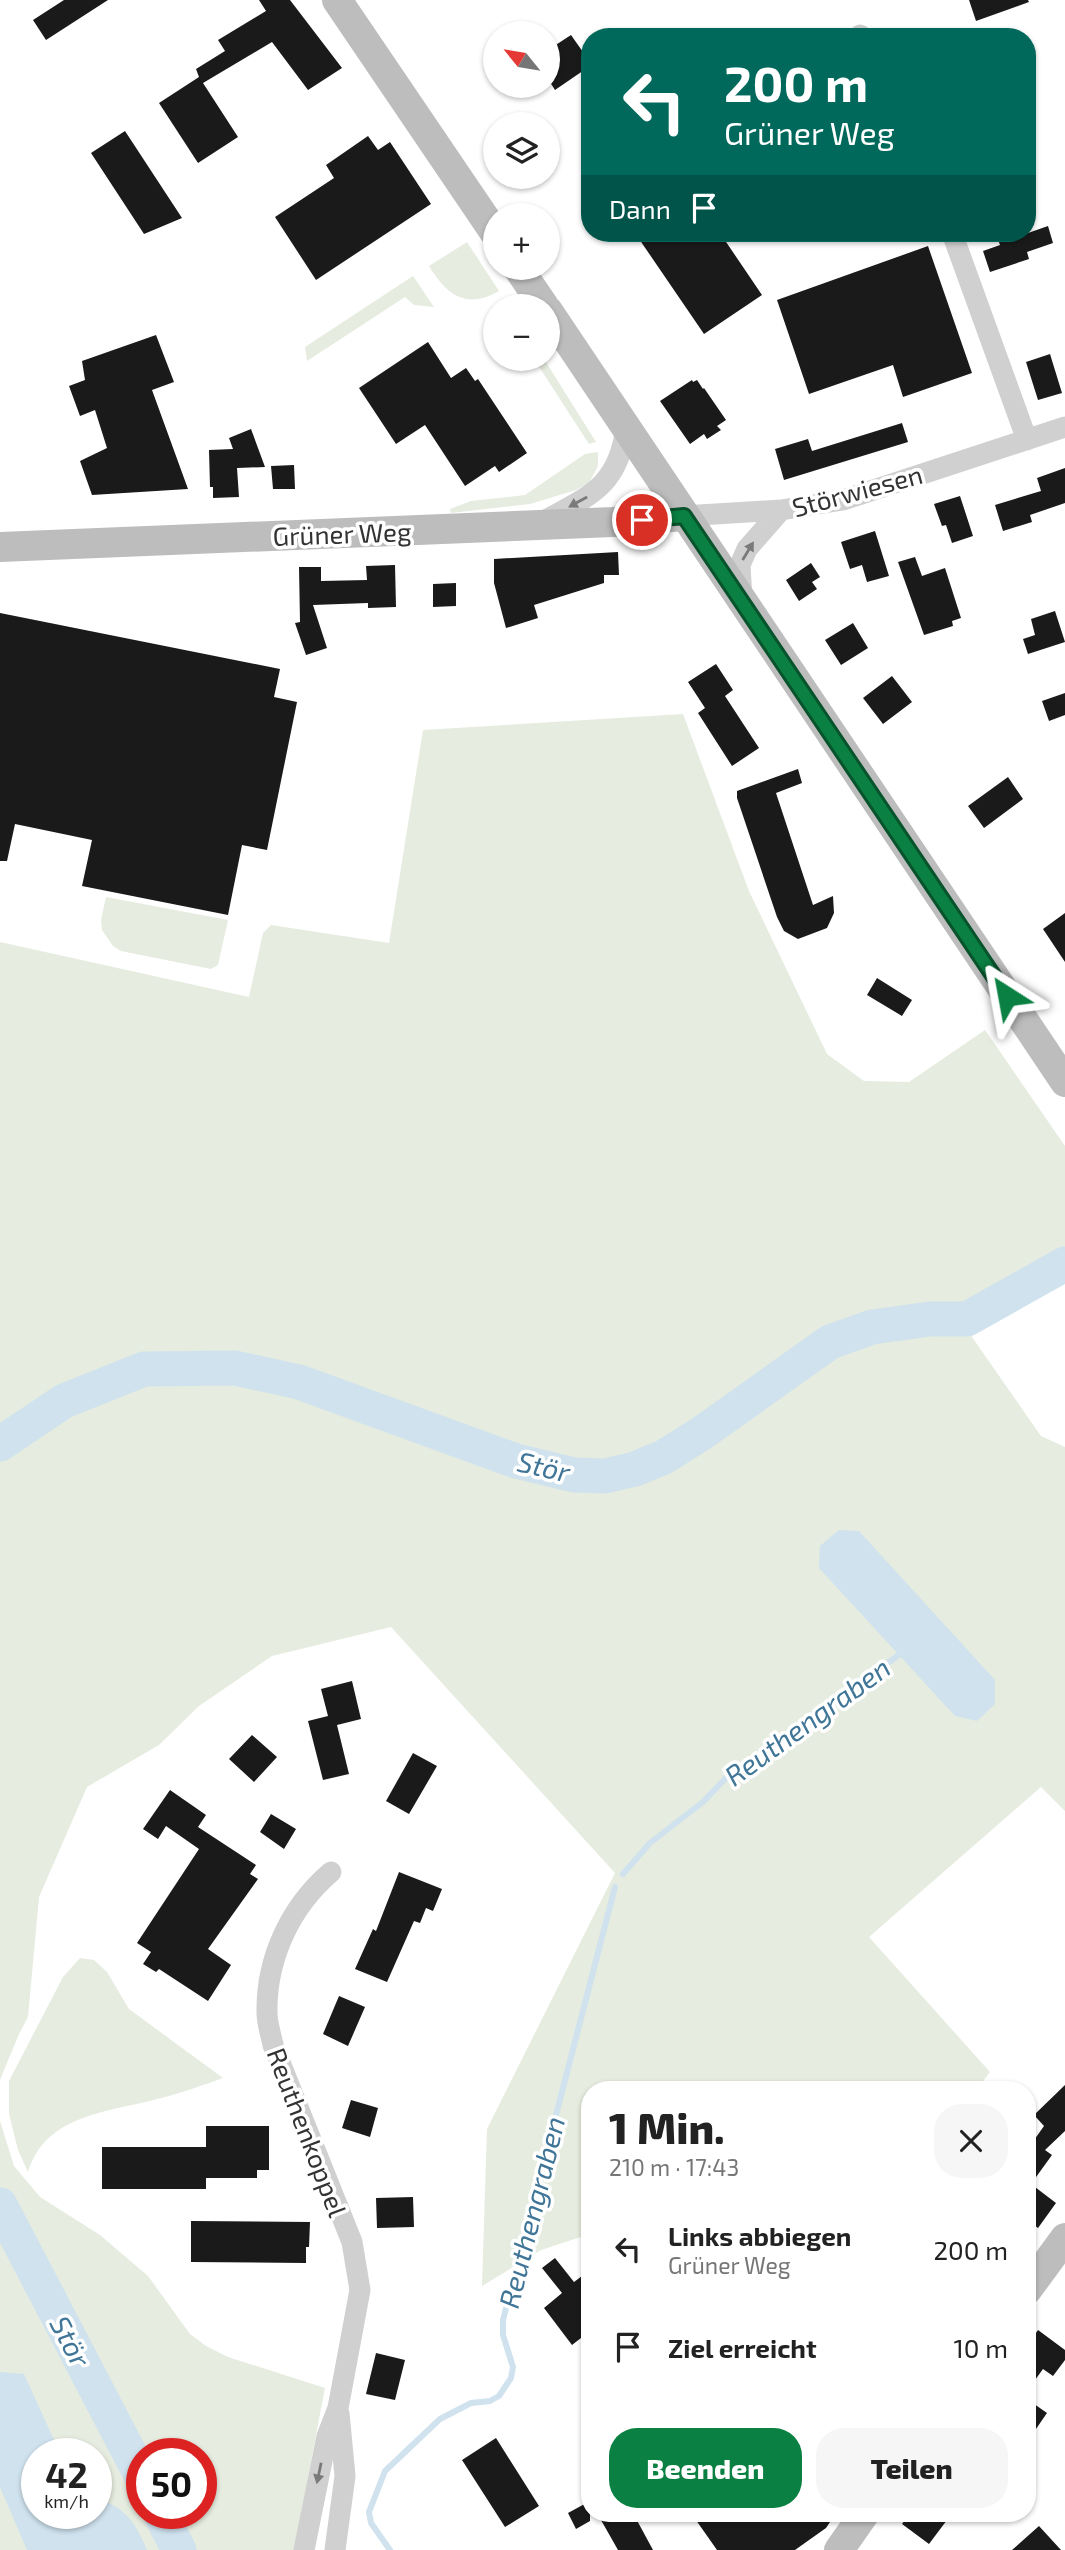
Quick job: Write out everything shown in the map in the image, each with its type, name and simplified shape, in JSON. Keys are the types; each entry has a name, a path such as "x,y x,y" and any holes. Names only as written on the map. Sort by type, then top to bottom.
{"main road":[{"path":"337,0 483,215"},
{"path":"560,329 1065,1082"},
{"name":"Grüner Weg","path":"0,547 536,525 684,516"},
{"path":"1036,2278 1065,2238"},
{"path":"839,2550 859,2522"}],"street":[{"path":"955,242 1027,440"},
{"name":"Störwiesen","path":"684,516 781,510 843,499 1065,427"},
{"path":"536,525 588,497 612,475 623,454 626,428"},
{"path":"742,601 740,565 747,549 781,510"},
{"name":"Reuthenkoppel","path":"304,2550 327,2435 338,2408 360,2290 352,2242 273,2045 267,2014 269,1982 278,1948 295,1910 313,1887 331,1872"},
{"name":"Reuthenkoppel","path":"335,2550 345,2476 338,2408"}],"shaded area":[{"path":"467,242 483,266 483,280 492,280 499,291 483,294 483,298 477,299 458,296 443,285 429,266"},
{"path":"413,276 434,307 414,305 405,297 307,361 305,347"},
{"path":"542,371 552,371 596,442 589,444"},
{"path":"598,452 598,466 589,483 576,490 530,504 451,513 450,509 471,501 525,495 585,454"},
{"path":"683,714 749,891 827,1054 864,1081 909,1082 985,1030 1065,1146 1065,1264 967,1319 972,1337 1041,1436 1065,1447 1065,1811 1041,1787 869,1937 990,2072 983,2081 581,2081 581,2237 541,2250 482,2286 487,2129 615,1873 391,1627 272,1656 199,1706 159,1745 87,1787 39,1897 28,2017 0,2080 0,942 249,997 263,933 271,925 389,943 423,730"},
{"path":"106,897 228,920 218,965 211,969 121,951 113,946 102,930 101,920"},
{"path":"80,1958 94,1960 107,1972 129,2009 223,2078 169,2096 82,2118 65,2126 37,2152 28,2172 18,2150 9,2114 9,2081 63,1977"},
{"path":"0,2121 14,2166 40,2197 100,2235 148,2276 190,2334 228,2357 325,2388 294,2550 0,2550"}],"water":[{"path":"839,1530 859,1531 995,1680 995,1704 977,1721 955,1716 819,1568 820,1546"},
{"path":"0,2372 24,2374 53,2438 21,2438 21,2529 112,2529 112,2505 126,2515 126,2529 137,2529 147,2550 27,2550 0,2487"}],"building":[{"path":"64,0 108,0 46,40 33,20"},
{"path":"259,0 290,0 342,68 308,90 272,42 203,83 238,137 198,163 159,103 199,77 196,69 225,51 218,40 266,11"},
{"path":"969,0 1028,0 1029,2 976,21"},
{"path":"571,35 581,49 581,72 560,87 560,42"},
{"path":"125,131 182,218 144,234 91,153"},
{"path":"368,136 378,150 390,142 431,204 316,280 275,217 334,178 326,165"},
{"path":"1048,226 1053,243 1027,252 1029,259 990,272 983,251 1000,245 999,242 1036,242 1036,230"},
{"path":"641,242 726,242 762,295 704,334"},
{"path":"928,246 972,373 903,397 893,365 809,394 777,300"},
{"path":"156,335 174,382 152,390 188,489 92,495 80,461 107,448 95,410 80,416 69,386 85,380 82,361"},
{"path":"428,342 451,378 466,368 475,381 478,379 527,453 499,472 495,466 465,486 425,425 396,444 359,388"},
{"path":"1050,354 1062,393 1038,400 1026,362"},
{"path":"692,380 697,380 704,388 726,420 717,426 721,430 707,439 704,434 690,444 660,401"},
{"path":"902,423 908,442 784,480 775,449 808,439 812,451"},
{"path":"251,429 265,467 237,468 239,497 213,498 209,450 233,449 229,438"},
{"path":"294,465 295,489 273,489 271,466"},
{"path":"1065,468 1065,503 1030,515 1032,522 1003,531 995,505 1041,491 1037,478"},
{"path":"960,496 973,536 952,543 934,504"},
{"path":"875,531 889,576 867,582 862,565 850,569 841,542"},
{"path":"618,552 619,575 604,575 604,583 534,605 538,618 506,628 494,583 494,559"},
{"path":"915,557 922,576 945,568 961,618 952,621 953,626 924,635 898,562"},
{"path":"811,563 820,577 812,582 817,589 799,601 786,580"},
{"path":"395,565 396,607 368,608 368,603 313,605 327,648 306,655 295,623 300,622 299,567 321,567 321,581 367,580 366,566"},
{"path":"456,583 456,606 433,607 433,584"},
{"path":"1055,611 1065,642 1028,654 1023,639 1035,635 1031,619"},
{"path":"0,613 280,669 274,697 297,702 267,850 242,845 228,915 82,886 92,840 15,824 7,861 0,861"},
{"path":"853,623 868,648 841,665 825,640"},
{"path":"716,664 733,690 725,696 759,748 732,766 698,713 705,708 688,682"},
{"path":"892,676 912,702 883,724 863,698"},
{"path":"1065,693 1065,715 1049,721 1042,701"},
{"path":"798,769 802,783 776,793 813,905 833,896 834,913 827,928 798,939 784,931 777,917 737,798 737,791"},
{"path":"1008,777 1023,799 984,828 968,806"},
{"path":"1065,913 1065,962 1043,929"},
{"path":"877,978 912,1000 902,1016 867,995"},
{"path":"352,1681 361,1719 337,1725 349,1774 323,1780 308,1721 328,1716 321,1689"},
{"path":"252,1735 277,1757 254,1782 229,1759"},
{"path":"413,1753 437,1766 409,1814 386,1801"},
{"path":"170,1790 206,1815 198,1827 256,1865 250,1874 258,1879 208,1949 231,1965 208,2001 159,1969 156,1972 143,1964 151,1952 137,1943 199,1849 166,1826 158,1839 143,1829"},
{"path":"271,1814 296,1829 284,1849 260,1832"},
{"path":"399,1872 442,1889 433,1911 426,1908 420,1923 414,1921 387,1982 355,1969 373,1929 376,1931"},
{"path":"339,1996 365,2007 348,2046 323,2034"},
{"path":"1065,2085 1065,2131 1045,2150 1052,2155 1036,2177 1036,2137 1044,2126 1036,2117 1036,2113"},
{"path":"351,2100 378,2108 370,2137 342,2128"},
{"path":"206,2126 269,2126 269,2170 257,2170 257,2178 206,2178 206,2189 102,2189 102,2147 206,2147"},
{"path":"1036,2188 1056,2203 1038,2228 1036,2227"},
{"path":"413,2197 414,2227 377,2228 376,2198"},
{"path":"191,2221 310,2222 306,2263 191,2262"},
{"path":"555,2258 574,2282 581,2277 581,2338 572,2345 544,2308 562,2293 542,2268"},
{"path":"1038,2330 1065,2350 1065,2360 1053,2376 1043,2369 1036,2379"},
{"path":"376,2353 405,2360 395,2400 366,2394"},
{"path":"1036,2405 1047,2413 1036,2429"},
{"path":"496,2438 539,2506 505,2527 462,2460"},
{"path":"581,2506 581,2522 588,2522 576,2529 568,2513"},
{"path":"602,2522 638,2522 653,2550 618,2550"},
{"path":"697,2522 830,2522 826,2528 795,2550 717,2550"},
{"path":"903,2522 946,2522 929,2544 902,2524"},
{"path":"1039,2526 1061,2550 1012,2550"}],"waterway":[{"name":"Stör","path":"0,1444 64,1401 144,1369 235,1368 299,1382 516,1461 574,1475 605,1476 635,1469 664,1457 830,1342 872,1327 930,1319 967,1319 1065,1264"},
{"name":"Reuthengraben","path":"623,1874 650,1843 703,1802 725,1779 899,1655"},
{"name":"Reuthengraben","path":"390,2550 371,2523 369,2512 385,2471 440,2419 471,2403 490,2401 499,2396 511,2378 513,2367 503,2335 503,2320 615,1887"},
{"name":"Stör","path":"0,2205 126,2446"},
{"name":"Stör","path":"168,2529 179,2550"}],"route":[{"path":"642,520 684,516 1007,996"}]}
